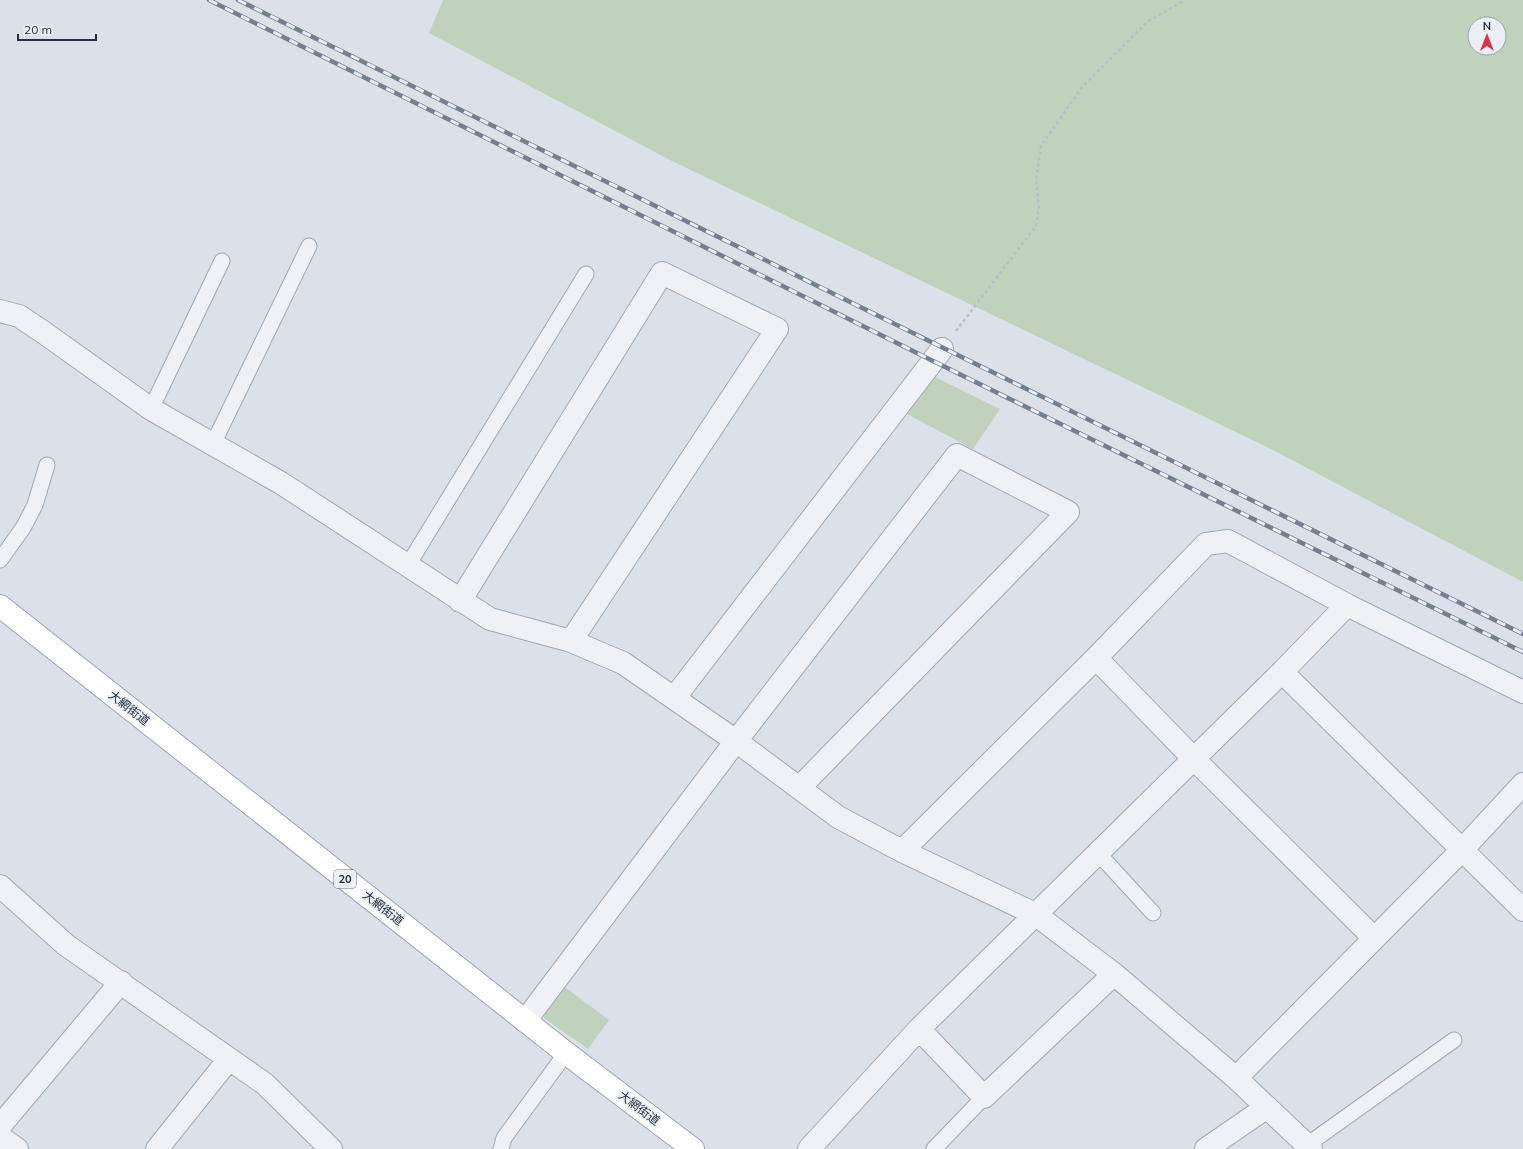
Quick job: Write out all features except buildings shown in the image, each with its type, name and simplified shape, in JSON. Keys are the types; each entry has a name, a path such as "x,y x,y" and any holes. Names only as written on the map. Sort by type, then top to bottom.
{"main road":[{"name":"大網街道","path":"0,606 566,1053 693,1149"}],"street":[{"path":"460,601 662,273 777,329 571,641"},
{"path":"0,311 19,316 151,409 281,483 408,565 460,601 490,619 571,641 623,663 675,697 838,817 902,851 1035,914 1114,974 1236,1078 1309,1147"},
{"path":"675,697 942,349"},
{"path":"525,1020 736,741 957,455 1068,512 799,788"},
{"path":"902,851 1096,658 1206,544 1228,541 1347,605 1523,692"},
{"path":"809,1149 919,1029 1282,672 1347,605"},
{"path":"1096,658 1194,759 1374,938"},
{"path":"1282,672 1523,910"},
{"path":"1236,1078 1462,851 1523,784"},
{"path":"0,886 66,944 266,1084 329,1148"},
{"path":"919,1029 984,1097 1114,974"},
{"path":"0,1126 121,982"},
{"path":"157,1149 229,1059"},
{"path":"1206,1149 1267,1107"},
{"path":"0,1137 17,1149"}],"lane":[{"path":"212,444 309,246"},
{"path":"151,409 222,261"},
{"path":"408,565 586,274"},
{"path":"0,560 23,528 35,505 47,465"},
{"path":"1098,853 1153,913"},
{"path":"1309,1147 1454,1040"},
{"path":"501,1149 504,1138 566,1053"},
{"path":"934,1149 984,1097"}],"path":[{"path":"942,349 1036,226 1039,207 1036,181 1041,146 1082,87 1147,22 1185,0"}],"green space":[{"path":"443,0 1523,0 1523,582 1267,447 672,161 429,33"},
{"path":"933,376 1000,409 973,449 907,414"},
{"path":"562,985 609,1020 588,1049 544,1018 545,1008"}],"railway":[{"path":"209,0 933,361 1523,652"},
{"path":"238,0 1523,634"}]}
